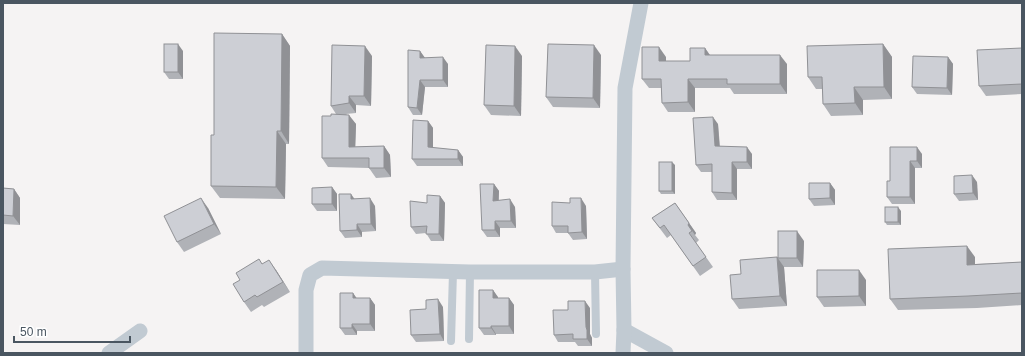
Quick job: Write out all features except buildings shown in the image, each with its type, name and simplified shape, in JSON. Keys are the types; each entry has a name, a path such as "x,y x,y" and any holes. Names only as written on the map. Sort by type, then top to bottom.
{"street":[{"path":"623,353 625,88 641,3"},
{"path":"306,353 306,290 310,275 322,268 454,272 595,272 623,269"},
{"path":"624,330 666,353"},
{"path":"109,353 140,331"}],"lane":[{"path":"451,341 454,272"},
{"path":"469,339 470,272"},
{"path":"595,272 596,334"}]}
